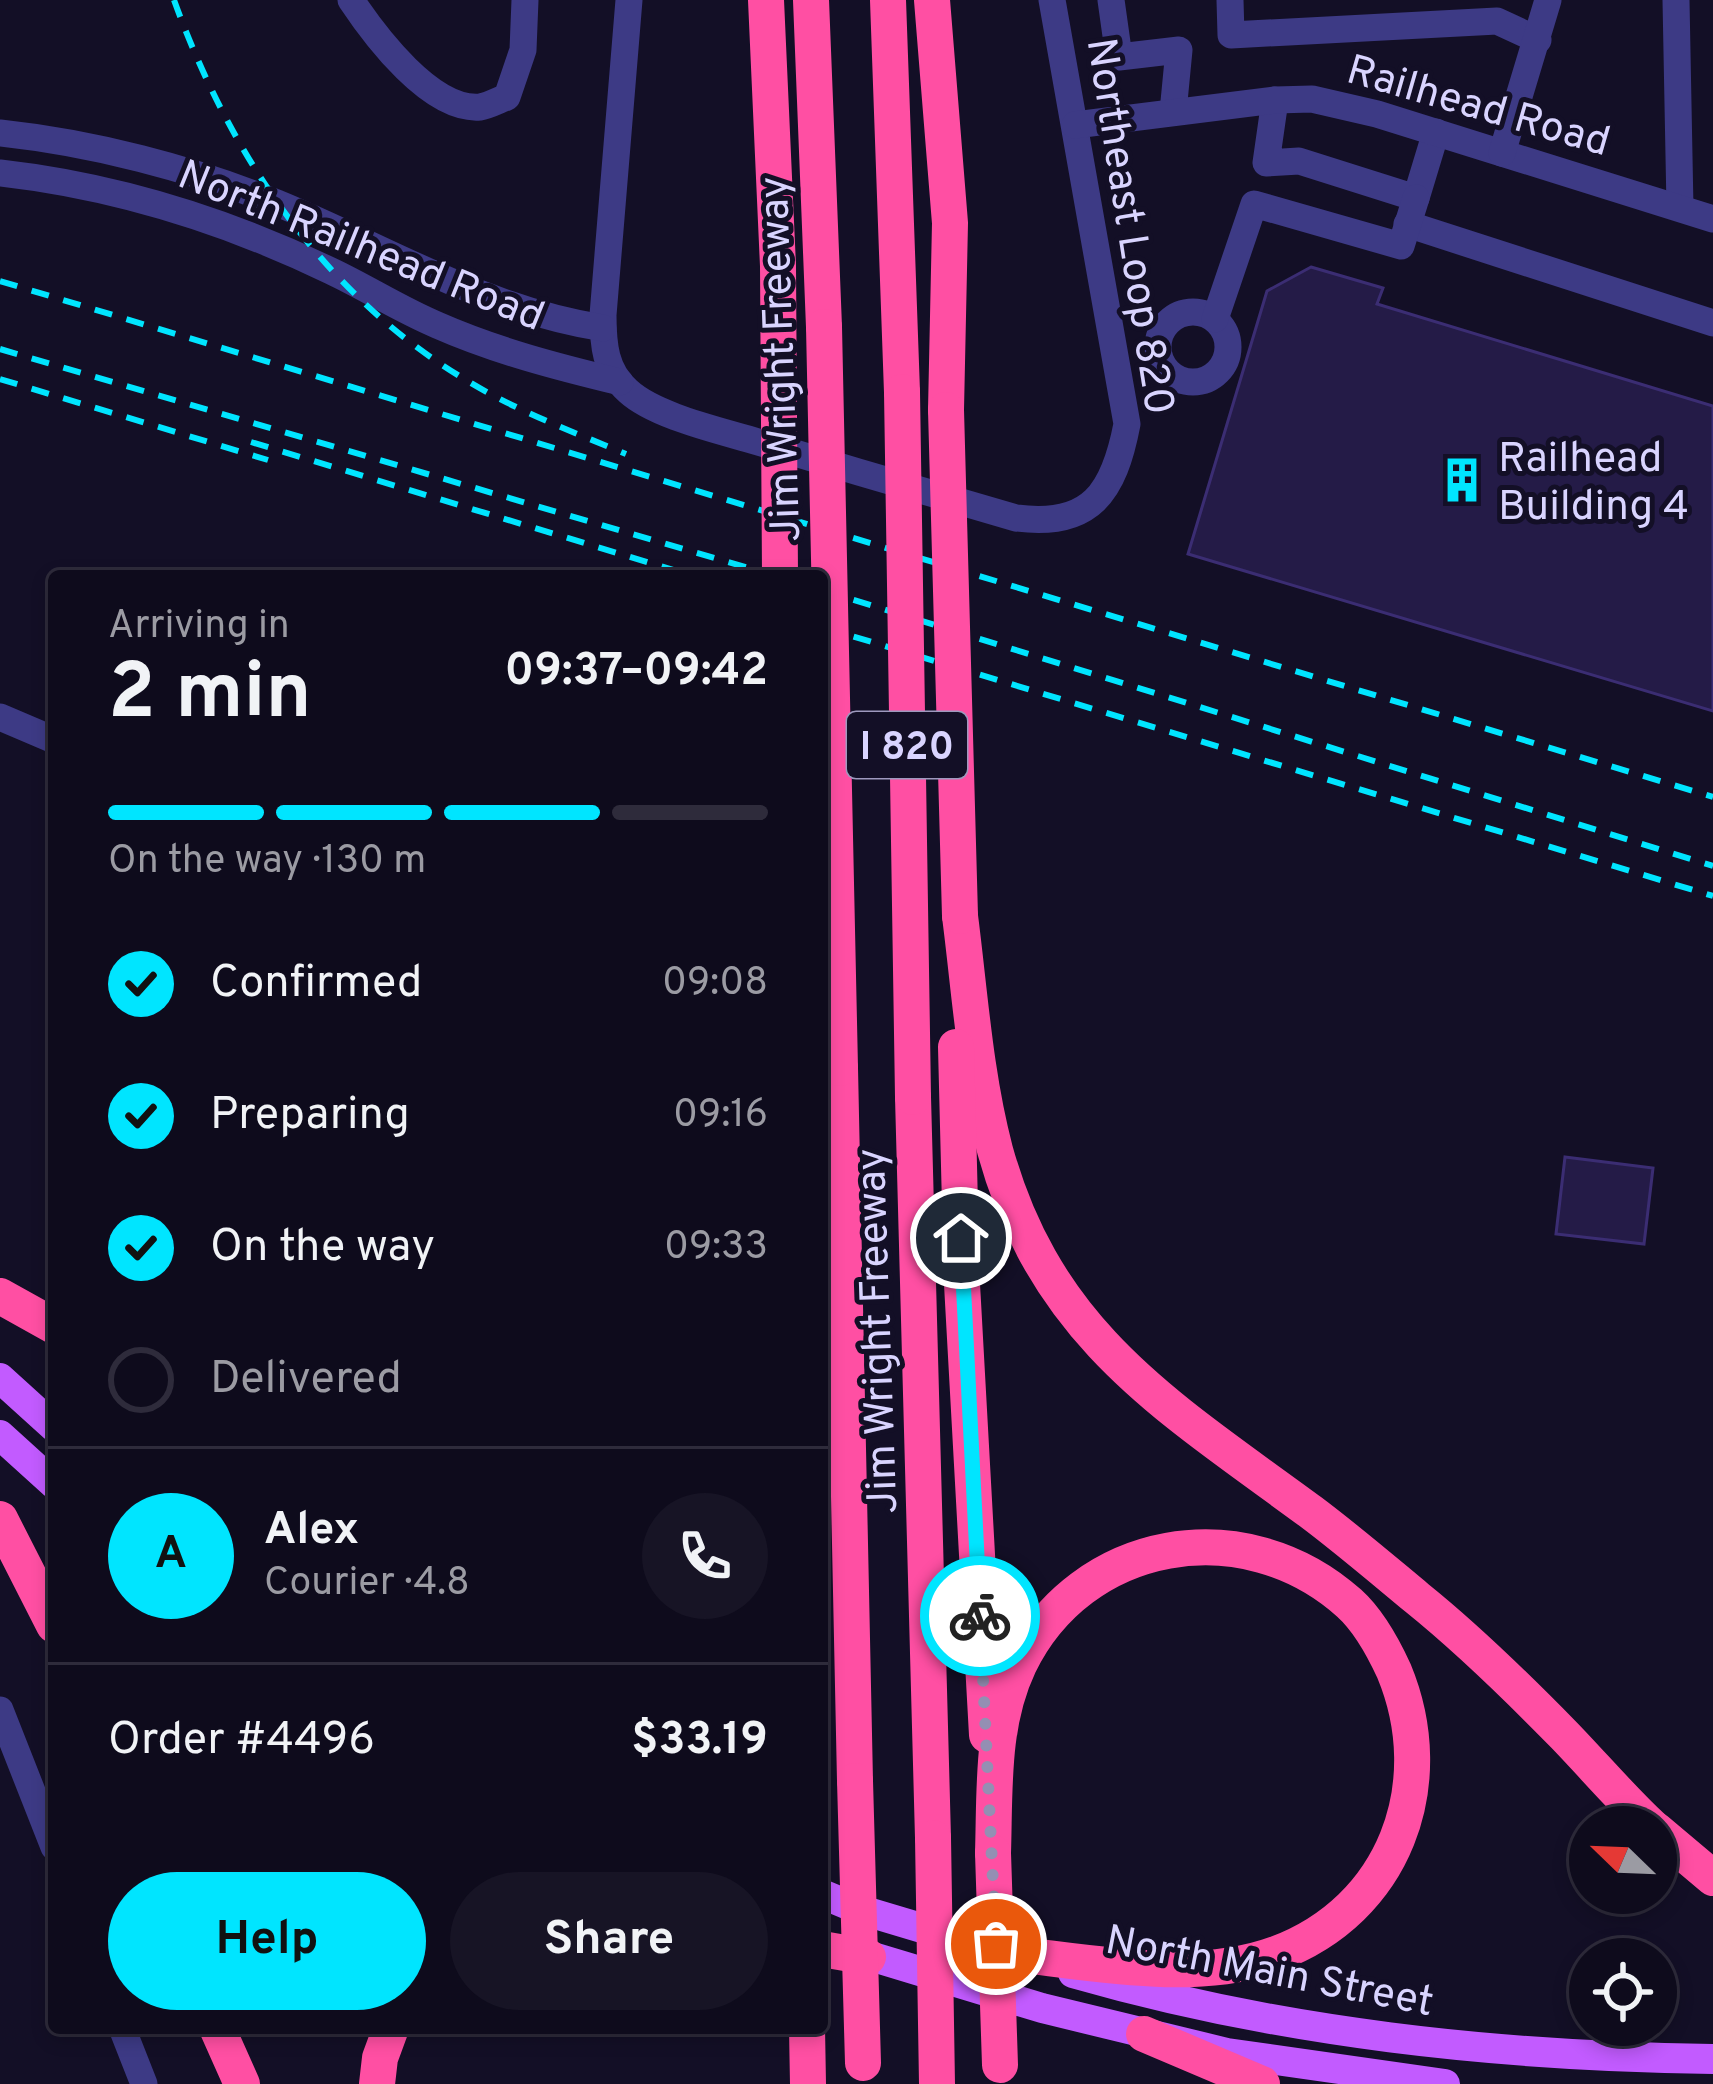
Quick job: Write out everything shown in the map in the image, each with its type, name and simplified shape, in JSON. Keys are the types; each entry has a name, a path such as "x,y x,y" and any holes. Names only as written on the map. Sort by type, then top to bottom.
{"highway":[{"path":"766,0 778,266 780,570"},
{"name":"Jim Wright Freeway","path":"811,0 824,327 863,2073"},
{"name":"Jim Wright Freeway","path":"888,0 902,392 913,1097 938,2084"},
{"path":"932,0 950,224 946,410 960,916 980,1086 996,1153 1018,1213 1049,1275 1106,1353 1155,1398 1317,1516 1424,1604 1560,1731 1632,1806"},
{"path":"960,916 955,982 958,1145 993,1852 999,2074"},
{"path":"0,1297 48,1323"},
{"path":"0,1519 48,1612"},
{"path":"993,1852 997,1738 1019,1666 1041,1628 1064,1602 1092,1579 1144,1556 1175,1548 1226,1548 1303,1570 1351,1605 1372,1630 1409,1707 1412,1790 1397,1842 1383,1869 1354,1905 1309,1939 1241,1964 1148,1969 1006,1953"},
{"path":"1677,1848 1713,1877"},
{"path":"828,1950 868,1957"},
{"path":"220,2034 242,2084"},
{"path":"377,2084 389,2034"},
{"path":"804,2084 807,2034"},
{"path":"1144,2034 1262,2084"}],"main road":[{"path":"0,1378 48,1422"},
{"path":"0,1435 48,1479"},
{"name":"North Main Street","path":"828,1896 1006,1953 1203,2005 1344,2033 1458,2048 1713,2060"},
{"name":"North Main Street","path":"828,1941 868,1957 1144,2034 1227,2053 1445,2084"}],"street":[{"path":"351,0 372,32 434,94 478,107 507,97 523,50 525,0"},
{"path":"620,382 603,348 603,328 629,0"},
{"name":"Northeast Loop 820","path":"620,382 645,403 741,437 1016,518 1066,520 1096,500 1111,479 1127,424 1052,0"},
{"path":"1112,0 1119,57 1179,50 1173,112"},
{"path":"1230,0 1231,35 1496,11 1538,40"},
{"path":"1502,153 1548,0"},
{"path":"1676,0 1680,208"},
{"name":"Railhead Road","path":"1075,125 1312,99 1436,132 1713,218"},
{"path":"1215,319 1266,163 1275,100"},
{"path":"1254,204 1401,246 1436,132"},
{"name":"North Railhead Road","path":"0,134 96,149 176,169 276,203 522,311 603,328"},
{"path":"1266,163 1299,161 1412,211 1713,323"},
{"name":"North Railhead Road","path":"0,173 105,190 194,215 295,255 437,325 536,362 620,382"},
{"path":"295,255 310,219"},
{"path":"0,717 48,737"},
{"path":"0,1710 48,1832"},
{"path":"124,2034 145,2084"}],"building":[{"name":"Railhead Building 4","path":"1311,267 1383,288 1377,304 1713,406 1713,711 1188,554 1267,291"},
{"path":"1565,1157 1653,1168 1644,1244 1556,1234"}],"railway":[{"path":"174,0 222,111 252,163 285,213 364,303 410,342 480,389 626,454"},
{"path":"0,281 1713,797"},
{"path":"0,349 755,570"},
{"path":"0,379 268,460"},
{"path":"251,442 673,570"},
{"path":"828,592 1713,866"},
{"path":"828,629 1713,896"}],"way so far":[{"path":"980,1616 996,1944"}],"place":[{"name":"Railhead Building 4","path":"1462,480"}],"route":[{"path":"961,1238 980,1616"}]}
